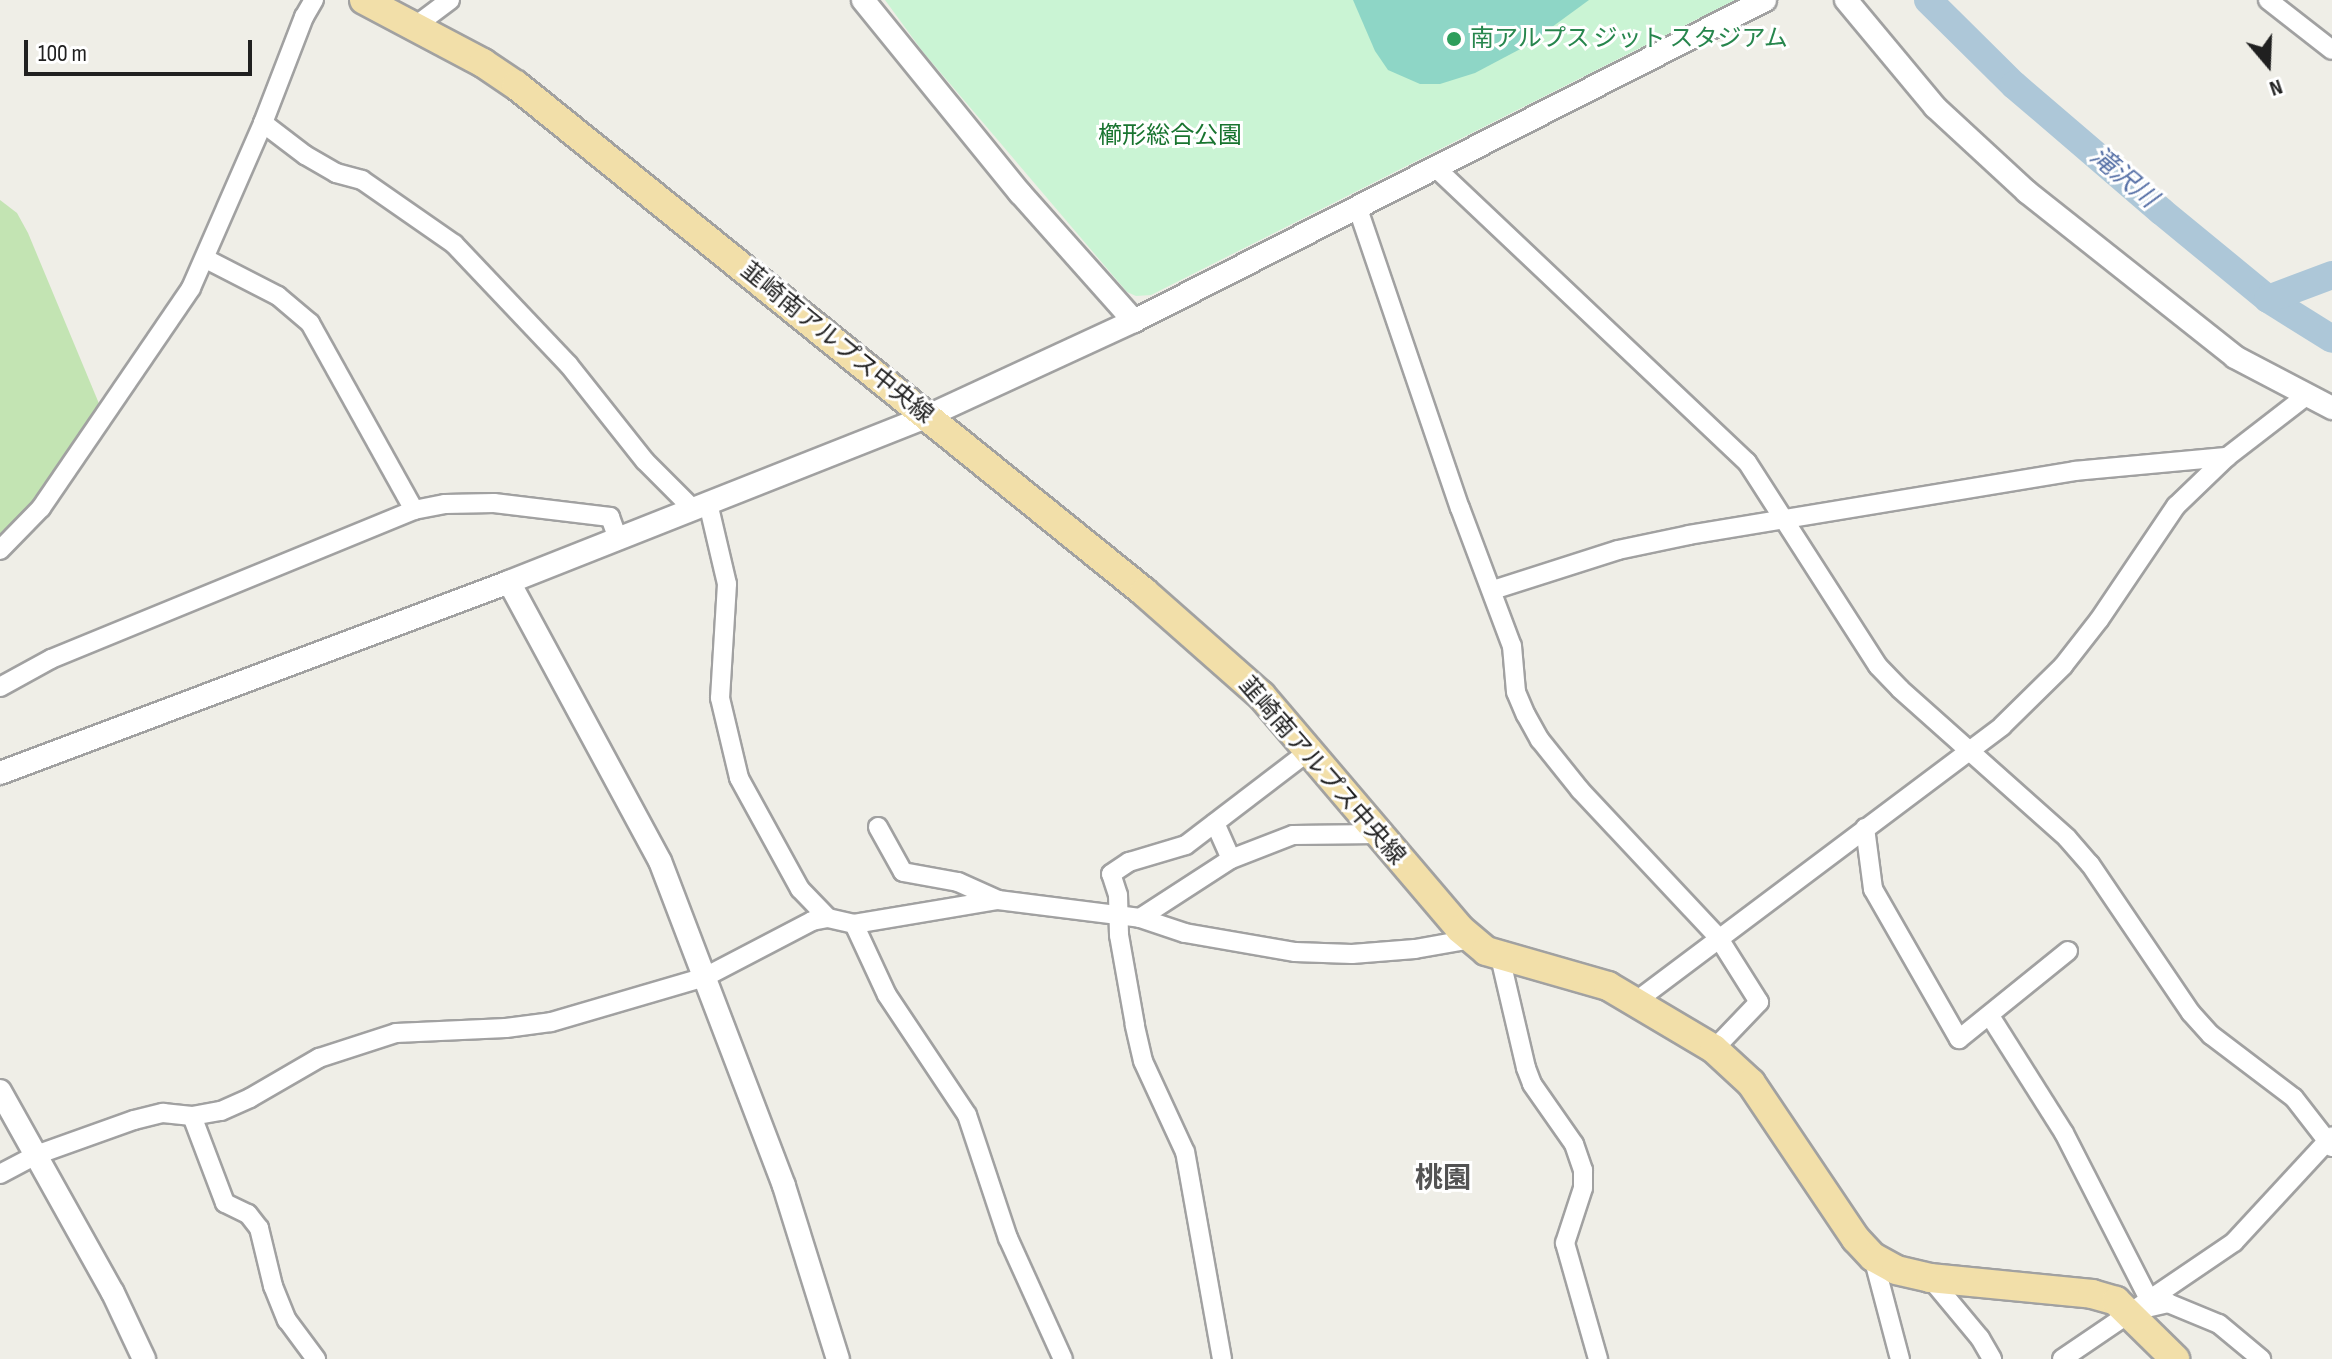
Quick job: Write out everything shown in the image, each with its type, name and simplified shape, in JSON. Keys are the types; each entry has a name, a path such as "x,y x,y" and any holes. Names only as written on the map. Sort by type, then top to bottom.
{"main road":[{"name":"韮崎南アルプス中央線","path":"364,0 483,63 516,85 1144,592 1261,695 1472,939 1500,957 1591,980 1714,1049 1751,1083 1856,1239 1873,1257 1896,1270 1930,1278 2092,1294 2140,1306 2175,1359"}],"street":[{"path":"0,550 41,508 191,288 263,123 304,17 314,0"},
{"path":"414,27 450,0"},
{"path":"863,0 1020,193 1134,321"},
{"path":"0,773 509,582 928,416 1134,321 1438,170 1765,0"},
{"path":"1846,0 1935,107 2027,192 2235,357 2332,408"},
{"path":"2268,0 2332,50"},
{"path":"263,123 336,173 362,180 454,244 568,364 645,461 701,506 727,584 720,698 739,778 800,889 828,918"},
{"path":"1438,170 1747,462 1878,666 2067,838 2090,864 2167,980 2201,1024 2294,1098 2330,1141 2234,1242 2062,1359"},
{"path":"1358,209 1460,508 1512,646 1516,692 1540,740 1580,790 1718,937 1759,1002 1714,1049"},
{"path":"206,259 278,296 310,323 414,510"},
{"path":"1635,1002 1718,937 1971,752 2063,666 2099,620 2176,506 2227,457 2306,396"},
{"path":"1493,590 1618,550 2075,471 2227,457"},
{"path":"0,687 51,659 414,510 445,504 494,503 610,517 618,539"},
{"path":"509,582 660,861 789,1199 838,1359"},
{"path":"1222,1359 1185,1152 1143,1061 1118,895 1111,874 1129,862 1186,845 1309,751"},
{"path":"1215,823 1231,859"},
{"path":"878,827 903,872 958,882 998,900"},
{"path":"1865,828 1873,889 1959,1039 2068,951"},
{"path":"1140,918 1231,859 1293,835 1379,834"},
{"path":"0,1174 36,1155 134,1120 163,1113 192,1116 221,1111 319,1058 396,1033 506,1028 551,1022 705,977 812,921 828,918 854,924 998,900 1140,918 1185,933 1295,952 1387,952 1472,939"},
{"path":"854,924 887,995 967,1115 1008,1238 1063,1359"},
{"path":"1500,957 1532,1084 1574,1144 1583,1170 1583,1188 1565,1243 1598,1359"},
{"path":"1990,1016 2070,1144 2140,1306"},
{"path":"0,1091 113,1293 144,1359"},
{"path":"192,1116 225,1203 248,1214 259,1228 277,1297 287,1320 316,1359"},
{"path":"1873,1257 1900,1359"},
{"path":"1930,1278 1980,1338 1992,1359"},
{"path":"2140,1306 2168,1303 2219,1324 2261,1359"}],"green space":[{"name":"櫛形総合公園","path":"885,0 1735,0 1151,295 1136,296 1127,292 923,52"},
{"path":"0,200 17,213 28,233 105,418 41,508 0,537"}],"shaded area":[{"name":"南アルプス ジット スタジアム","path":"1353,0 1589,0 1526,46 1475,73 1440,84 1420,84 1388,70 1375,51"}],"waterway":[{"name":"滝沢川","path":"1928,0 2014,85 2161,211 2268,299 2332,339"},
{"path":"2268,299 2332,275"}],"place":[{"name":"南アルプス ジット スタジアム","path":"1454,39"}],"district":[{"name":"桃園","path":"1443,1179"}]}
